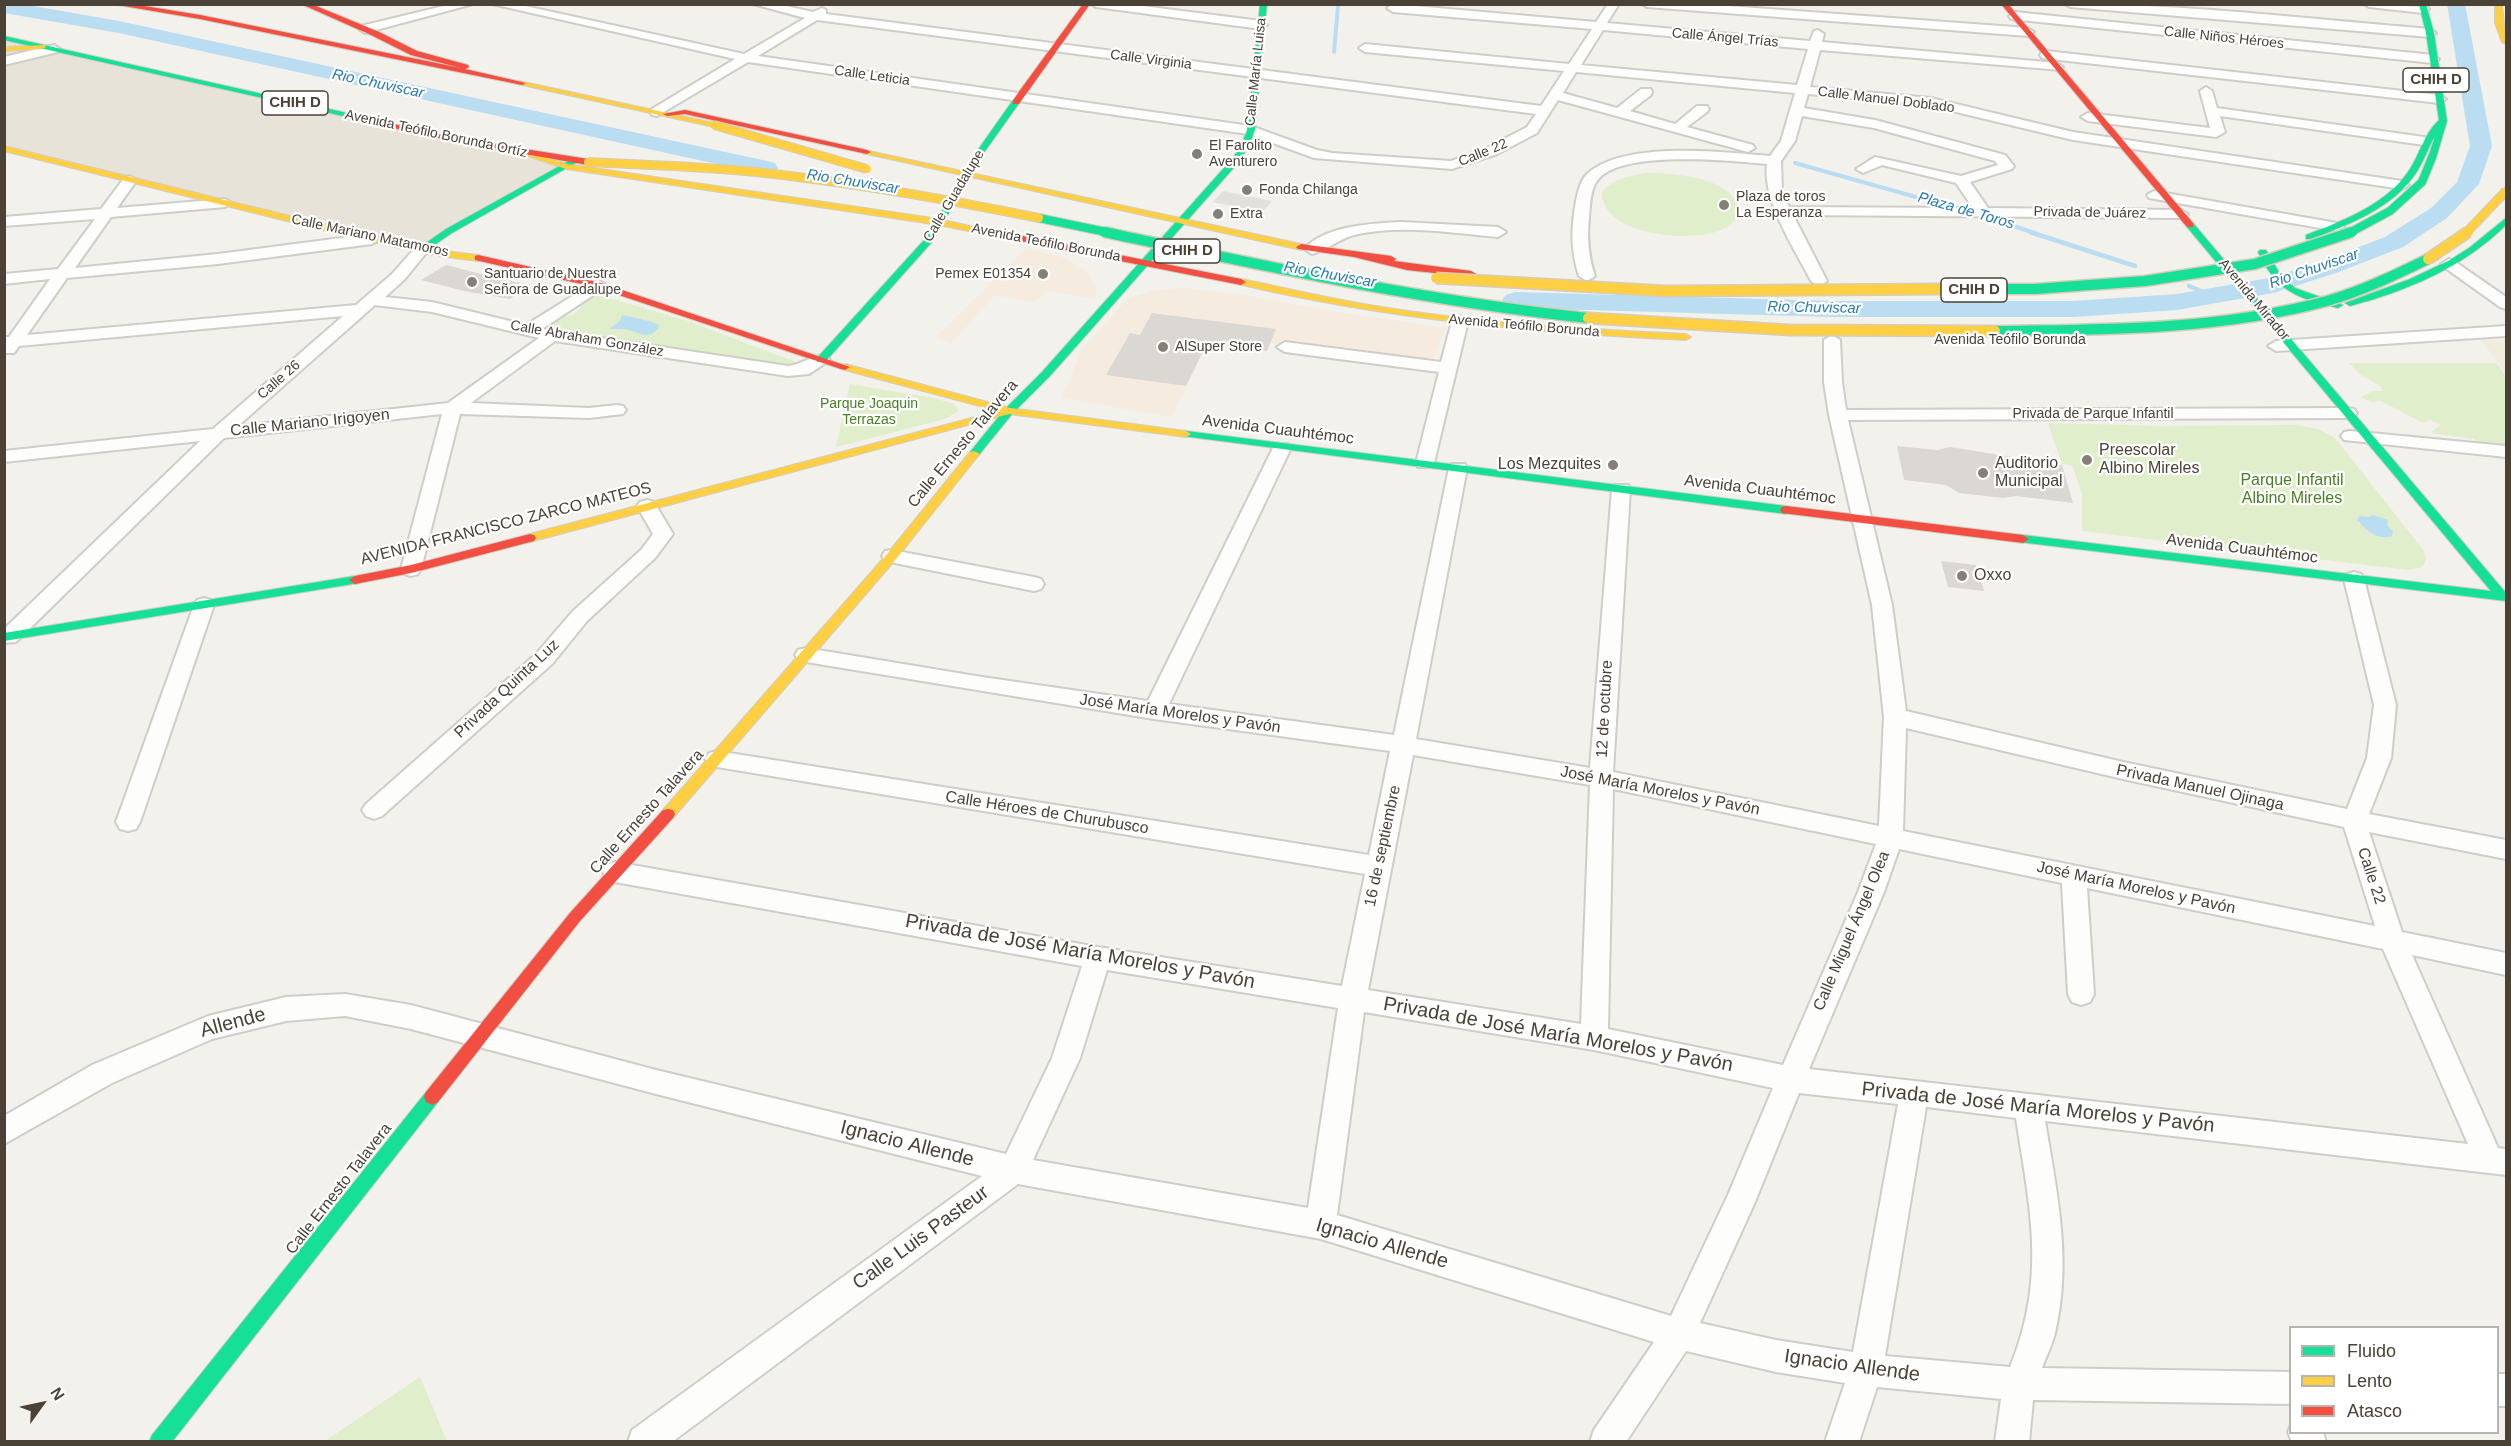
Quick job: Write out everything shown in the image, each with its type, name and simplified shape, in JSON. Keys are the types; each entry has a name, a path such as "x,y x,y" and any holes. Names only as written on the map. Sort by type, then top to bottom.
{"main road":[{"path":"115,4 200,16 662,113 714,125 876,171"},
{"path":"304,4 414,53 442,62 526,80 532,85"},
{"path":"317,4 374,21 398,21"},
{"name":"Calle Guadalupe","path":"821,360 907,266 939,222 963,179 1019,96 1087,4"},
{"name":"Calle María Luisa","path":"1180,223 1235,161 1245,146 1251,130 1264,4"},
{"name":"Avenida Mirador","path":"1995,4 2050,63 2339,413 2369,438 2505,597"},
{"name":"Avenida Mirador","path":"2004,4 2015,16 2023,32"},
{"path":"2498,4 2506,42"},
{"name":"Avenida Teófilo Borunda","path":"898,177 1205,243 1378,272 1474,282 1602,290 1739,290 2035,289 2145,281 2255,264 2349,233 2390,211 2409,195 2422,182 2443,122 2430,33 2422,7"},
{"name":"Avenida Teófilo Borunda Ortíz","path":"4,38 577,163"},
{"path":"4,50 48,48"},
{"path":"662,113 685,112 700,115 963,179 1312,249 1357,255 1473,268 1587,276 2025,283 2162,272 2215,263 2262,252 2337,226 2375,205 2402,185 2412,173 2424,141 2432,130 2443,122"},
{"name":"Calle Mariano Matamoros","path":"4,148 372,239 421,250 494,260 598,285 821,360 1009,411"},
{"name":"Avenida Teófilo Borunda","path":"577,163 939,222 1390,312 1460,321 1613,334 1832,340 2069,340 2132,337 2266,323 2340,306 2379,294 2449,264 2505,226"},
{"name":"Calle 26","path":"421,250 449,231 577,163"},
{"name":"CHIH D","path":"577,163 729,169 878,189 1020,214 1266,268 1439,300 1523,311 1689,326 1788,330 1969,332 2102,329 2229,317 2282,308 2322,300 2434,257 2484,219 2506,191"},
{"name":"Calle Ernesto Talavera","path":"159,1442 575,917 717,759 892,556 1009,411 1180,223"},
{"path":"1051,245 1090,267"},
{"path":"2262,252 2276,280 2298,295 2340,306"},
{"path":"1357,255 1407,267 1487,275 1707,286 1739,290"},
{"path":"1106,280 1116,295 1141,291"},
{"path":"1187,286 1249,284"},
{"name":"Avenida Cuauhtémoc","path":"1009,411 1282,448 2505,597"},
{"name":"AVENIDA FRANCISCO ZARCO MATEOS","path":"7,637 411,569 1009,411"},
{"name":"Avenida Mirador","path":"2339,413 2350,436 2372,464"},
{"path":"2462,575 2478,594"}],"street":[{"path":"364,29 468,4"},
{"name":"Calle Leticia","path":"497,4 747,58 1251,130"},
{"name":"Calle Virginia","path":"758,4 814,16 1545,111"},
{"path":"662,113 833,4"},
{"path":"1096,4 1261,25"},
{"name":"Calle 22","path":"1251,130 1323,155 1452,165 1466,162 1519,139 1532,130 1614,4"},
{"path":"1647,4 1821,11 2023,32"},
{"path":"2070,4 2181,8 2430,33"},
{"path":"2369,4 2422,7"},
{"path":"2116,6 2125,28"},
{"name":"Calle Ángel Trías","path":"1394,8 1813,46 2124,66 2439,99"},
{"path":"1819,281 1775,191 1776,159 1788,141 1821,11"},
{"name":"Calle Niños Héroes","path":"2015,16 2433,59"},
{"path":"4,61 48,48"},
{"name":"Calle Manuel Doblado","path":"1365,48 1941,104 2047,131 2402,185"},
{"path":"2095,117 2212,134 2218,132 2214,111 2206,91"},
{"path":"1619,113 1646,92"},
{"path":"1556,95 1776,159"},
{"path":"1676,129 1702,109"},
{"path":"1797,111 1856,120 1982,151 2000,158 2007,166 1999,171 1961,180 1879,160 1863,168"},
{"path":"2214,111 2424,141"},
{"path":"1587,276 1580,246 1586,188 1592,177 1608,165 1622,160 1646,157 1776,159"},
{"path":"7,346 63,274 130,180"},
{"path":"1961,180 1983,212"},
{"path":"4,222 225,203"},
{"name":"Privada de Juárez","path":"1783,211 1983,212 2168,205 2337,226"},
{"path":"1312,249 1324,239 1346,232 1371,229 1416,228 1498,232"},
{"path":"4,279 218,259 372,239"},
{"name":"Calle 26","path":"7,637 220,432 398,277 421,250"},
{"path":"2449,264 2506,304"},
{"path":"529,330 598,285"},
{"name":"Calle Abraham González","path":"7,346 365,305 432,307 552,336 777,370 803,370"},
{"path":"1425,464 1460,321"},
{"path":"2284,345 2506,331"},
{"path":"411,569 453,408 552,336"},
{"name":"Calle Miguel Ángel Olea","path":"1606,1442 1679,1334 1740,1202 1790,1079 1871,892 1891,837 1895,717 1882,605 1838,415 1833,382 1832,340"},
{"path":"1285,347 1449,368"},
{"name":"Calle Guadalupe","path":"803,370 821,360"},
{"name":"Calle Mariano Irigoyen","path":"4,457 453,408 589,413 617,410"},
{"name":"Privada de Parque Infantil","path":"1838,415 2339,413"},
{"path":"2350,436 2506,452"},
{"path":"1154,711 1282,448"},
{"name":"16 de septiembre","path":"1321,1225 1353,998 1458,468"},
{"name":"12 de octubre","path":"1594,1038 1601,778 1610,617 1621,489"},
{"name":"Privada Quinta Luz","path":"374,810 544,659 580,616 648,554 663,534 647,506"},
{"path":"892,556 1034,584"},
{"path":"2354,579 2385,705 2379,758 2354,822"},
{"path":"128,822 204,605"},
{"name":"José María Morelos y Pavón","path":"806,655 1154,711 1404,745 1601,778 2506,964"},
{"name":"Privada Manuel Ojinaga","path":"1895,717 2140,776 2354,822 2506,849"},
{"name":"Calle Héroes de Churubusco","path":"717,759 1378,866"},
{"name":"Calle 22","path":"2354,822 2392,940 2498,1161"},
{"name":"Privada de José María Morelos y Pavón","path":"615,872 1098,958 1594,1038 1790,1079 2498,1161"},
{"path":"2074,875 2081,994"},
{"name":"Calle Luis Pasteur","path":"644,1442 1014,1170 1066,1058 1098,958"},
{"name":"Allende","path":"4,1131 102,1074 164,1045 208,1028 286,1009 345,1005 411,1017 481,1035"},
{"name":"Ignacio Allende","path":"481,1035 656,1082 1014,1170 1321,1225 1679,1334 1776,1356 1866,1370 2019,1384 2288,1393"},
{"path":"1842,1442 1866,1370 1914,1095"},
{"path":"2012,1442 2019,1384 2039,1335 2048,1282 2047,1223 2028,1106"}],"shaded area":[{"path":"4,38 566,166 421,250 5,148"},
{"path":"1223,191 1272,201 1262,212 1213,202"},
{"path":"1026,248 1065,258 1086,271 1096,285 1096,299 1048,291 1035,303 995,295 951,344 936,337"},
{"path":"1185,288 1245,295 1318,309 1446,328 1431,363 1271,343 1267,352 1208,343 1172,417 1062,398 1081,350 1128,298 1157,290"},
{"path":"2481,340 2506,340 2506,373"}],"green space":[{"name":"Plaza de toros La Esperanza","path":"1645,173 1682,175 1722,187 1737,204 1736,217 1727,227 1713,233 1695,235 1674,236 1633,228 1617,219 1606,207 1602,192 1611,184 1622,179"},
{"path":"592,293 688,321 801,364 797,367 540,329 552,320 574,314 581,306 582,300"},
{"path":"2349,363 2496,363 2506,376 2506,449 2478,446 2474,439 2436,434 2431,432 2441,425 2430,420 2423,423 2379,400 2373,403 2361,397 2373,391 2383,391 2380,388 2382,387 2361,375"},
{"name":"Parque Joaquin Terrazas","path":"850,384 934,398 954,404 958,411 945,419 836,447"},
{"name":"Parque Infantil Albino Mireles","path":"2048,423 2161,426 2296,425 2318,429 2335,438 2424,551 2426,560 2422,567 2409,570 2082,531 2082,494 2072,465 2062,464"},
{"path":"420,1377 447,1441 325,1441"}],"water":[{"path":"622,315 652,322 659,327 655,332 646,335 624,329 609,329 620,321"},
{"path":"2373,515 2388,520 2387,525 2393,531 2392,536 2377,536 2357,520 2360,516"}],"building":[{"name":"Santuario de Nuestra Señora de Guadalupe","path":"446,265 481,274 500,272 505,280 529,285 510,299 421,280"},
{"name":"AlSuper Store","path":"1152,313 1276,329 1267,351 1207,343 1186,386 1106,375 1130,333 1140,335"},
{"name":"Auditorio Municipal","path":"1897,446 1937,450 1950,447 2062,465 2073,503 2016,496 2003,498 1959,493 1946,485 1904,480"},
{"name":"Oxxo","path":"1941,561 1976,565 1984,591 1948,587"}],"waterway":[{"name":"Rio Chuviscar","path":"1515,300 1834,309 2073,309 2177,302 2273,285 2327,268 2394,242 2439,213 2468,184 2481,146 2456,4"},
{"name":"Plaza de Toros","path":"1334,52 1338,6"},
{"name":"Rio Chuviscar","path":"4,7 119,27 767,168"},
{"name":"Plaza de Toros","path":"1795,163 1962,210"},
{"name":"Plaza de Toros","path":"1980,215 2035,233"},
{"name":"Plaza de Toros","path":"2030,232 2135,266"},
{"name":"Plaza de Toros","path":"2189,286 2212,296"}],"traffic: fast":[{"path":"974,454 1009,411 1046,374 1235,161 1245,146 1251,130 1264,4"},
{"path":"2422,4 2430,33 2443,121 2433,155"},
{"path":"4,38 356,117"},
{"path":"821,360 929,240 979,154 1016,102"},
{"path":"2309,237 2365,212 2392,195 2412,173 2428,139 2443,121"},
{"path":"1944,289 2035,289 2145,281 2255,264 2349,233 2390,211 2422,182 2433,155"},
{"path":"421,250 449,231 577,160"},
{"path":"1039,218 1380,289 1518,311 1588,318"},
{"path":"2350,303 2413,281 2454,262 2490,236 2506,221"},
{"path":"2190,225 2503,597"},
{"path":"2263,252 2276,276 2292,290 2312,299 2338,305"},
{"path":"1995,331 2161,326 2273,313 2327,300 2379,283 2428,259"},
{"path":"1186,434 1786,510"},
{"path":"2023,539 2506,597"},
{"path":"4,637 355,580"},
{"path":"159,1442 432,1097"}],"traffic: slow":[{"path":"2498,4 2499,23 2506,42"},
{"path":"4,49 42,47"},
{"path":"522,83 714,125"},
{"path":"714,125 867,169"},
{"path":"4,148 372,239 445,254 478,258"},
{"path":"867,152 1301,247"},
{"path":"531,154 566,166 939,222 1013,237"},
{"path":"588,162 714,168 792,176 898,192 1039,218"},
{"path":"2428,259 2469,231 2506,191"},
{"path":"1436,278 1665,291 1944,289"},
{"path":"1241,282 1356,306 1430,317 1540,328 1686,337"},
{"path":"1588,318 1790,330 1995,331"},
{"path":"845,367 1009,411 1186,434"},
{"path":"530,538 1005,413"},
{"path":"668,814 892,556 974,454"}],"traffic: jam":[{"path":"115,4 200,17 522,83"},
{"path":"304,4 374,33 414,53 465,67"},
{"path":"1016,102 1087,4"},
{"path":"2004,4 2190,225"},
{"path":"667,114 685,112 701,115 867,152"},
{"path":"356,117 461,141 588,162"},
{"path":"1013,237 1241,282"},
{"path":"1301,247 1391,259"},
{"path":"1357,255 1407,267 1471,274"},
{"path":"478,258 598,285 845,367"},
{"path":"1786,510 2023,539"},
{"path":"355,580 411,569 530,538"},
{"path":"432,1097 575,917 668,814"}],"place":[{"name":"El Farolito Aventurero","path":"1197,154"},
{"name":"Fonda Chilanga","path":"1247,190"},
{"name":"Plaza de toros La Esperanza","path":"1724,205"},
{"name":"Extra","path":"1218,214"},
{"name":"Pemex E01354","path":"1043,274"},
{"name":"Santuario de Nuestra Señora de Guadalupe","path":"472,282"},
{"name":"AlSuper Store","path":"1163,347"},
{"name":"Preescolar Albino Mireles","path":"2087,460"},
{"name":"Los Mezquites","path":"1613,465"},
{"name":"Auditorio Municipal","path":"1983,473"},
{"name":"Oxxo","path":"1962,576"}]}
